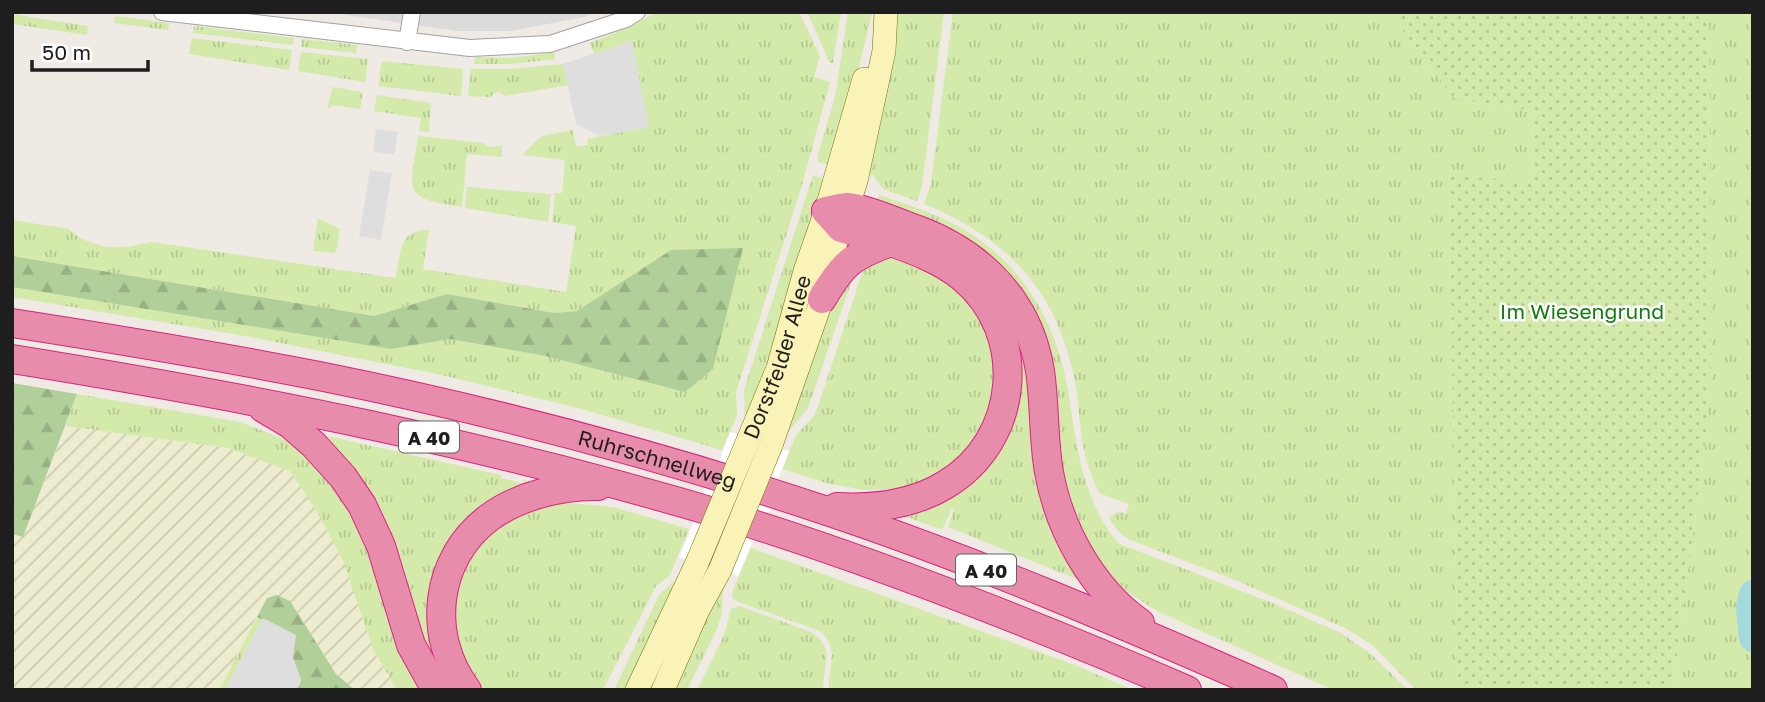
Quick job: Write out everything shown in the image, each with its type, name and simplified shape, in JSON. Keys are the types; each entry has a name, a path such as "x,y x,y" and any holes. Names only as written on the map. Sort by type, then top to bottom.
{"highway":[{"path":"790,499 827,506 879,507 931,493 965,471 985,448 997,427 1007,397 1009,368 1002,337 990,308 962,277 919,252 891,242 838,215"},
{"path":"838,215 936,237 964,251 998,280 1026,323 1034,345 1043,397 1049,472 1055,502 1072,540 1091,573 1118,604 1136,621 1178,648"},
{"path":"822,299 834,277 847,263 891,242"},
{"name":"Ruhrschnellweg","path":"12,323 267,366 420,398 628,451 790,499 953,557 1060,598 1273,690"},
{"name":"Ruhrschnellweg","path":"12,359 221,394 451,442 635,490 761,527 907,578 1049,632 1187,690"},
{"path":"221,394 256,405 290,424 331,463 353,490 373,525 381,546 411,645 436,690"},
{"path":"467,690 446,653 440,609 451,565 475,530 491,516 510,506 548,492 595,485 635,490"}],"main road":[{"name":"Dorstfelder Allee","path":"663,690 698,610 720,570 771,445 822,299 838,215 885,12"},
{"name":"Dorstfelder Allee","path":"637,690 697,563 778,368 805,271 838,215"}],"street":[{"path":"162,12 213,15 470,48 550,44 626,19 637,12"},
{"path":"407,42 412,12"}],"shaded area":[{"path":"326,12 597,12 585,17 510,31 457,31"},
{"path":"632,41 649,127 599,136 576,124 563,64"},
{"path":"376,129 398,132 394,155 373,151"},
{"path":"370,170 392,173 381,240 359,236"},
{"path":"66,426 228,448 290,471 319,515 343,561 373,649 397,690 355,690 336,674 290,601 266,598 219,690 12,690 12,534 23,536"},
{"path":"263,618 296,635 293,658 301,680 297,690 225,690"}],"green space":[{"path":"658,12 799,12 820,56 814,77 830,82 802,185 736,392 737,415 722,450 578,408 437,374 245,336 12,297 12,287 391,349 449,339 546,356 671,250 577,311 554,313 447,294 374,316 12,256 12,220 69,229 81,239 106,247 126,247 152,242 395,278 400,252 406,239 418,231 429,230 423,269 566,292 576,226 552,222 555,193 562,193 565,160 522,155 542,136 573,130 576,147 588,145 587,139 648,127 631,41 594,54 590,43"},
{"path":"807,12 841,12 833,63 830,63"},
{"path":"848,12 872,12 854,88 831,165 818,162 818,154 835,97"},
{"path":"896,12 944,12 922,186 917,201 883,189 873,175 865,174"},
{"path":"953,12 1394,12 1394,19 1454,98 1534,111 1532,181 1449,177 1458,690 1416,690 1372,645 1345,628 1235,580 1133,541 1114,526 1109,518 1119,511 1126,514 1129,504 1099,493 1091,474 1084,451 1072,368 1051,311 1020,267 1000,248 977,231 924,204 931,183"},
{"name":"Im Wiesengrund","path":"1394,12 1709,12 1711,377 1705,444 1672,690 1458,690 1449,176 1532,181 1534,111 1454,98 1394,19"},
{"path":"1709,12 1753,12 1753,690 1672,690 1705,444 1711,377"},
{"path":"12,14 88,26 87,35 12,24"},
{"path":"115,16 169,23 168,30 114,23"},
{"path":"194,26 294,38 293,45 193,33"},
{"path":"192,38 292,50 289,70 189,54"},
{"path":"302,39 357,45 356,53 301,47"},
{"path":"301,52 368,59 365,82 298,71"},
{"path":"554,52 555,59 511,64 474,64 475,57 512,58"},
{"path":"382,61 463,69 461,96 378,86"},
{"path":"563,64 568,85 505,96 498,91 490,97 468,96 471,69 511,69"},
{"path":"333,87 363,92 360,109 332,105 327,108"},
{"path":"377,95 431,103 429,132 419,131 421,118 374,111"},
{"path":"418,136 483,143 490,147 502,146 502,157 467,154 462,207 442,204 428,200 414,189 412,181"},
{"path":"813,175 826,180 758,389 739,435 745,418 744,390"},
{"path":"467,187 551,194 548,222 465,208"},
{"path":"879,195 932,214 968,232 993,250 1014,271 1032,295 1058,349 1081,463 1092,499 1109,531 1120,544 1275,604 1341,633 1371,654 1408,690 1333,690 1157,611 1129,593 1107,574 1066,511 1046,364 875,205"},
{"path":"318,218 340,229 334,253 313,251"},
{"path":"743,248 713,369 685,392 546,356 450,339 391,349 12,287 12,256 374,316 447,294 554,313 577,311 671,250"},
{"path":"886,252 966,290 998,348 997,408 960,466 906,489 864,490 826,483 783,469 796,435 813,417 818,406 867,258"},
{"path":"853,271 808,408 787,433 835,291"},
{"path":"1011,312 1084,582 948,527 954,509 952,508 943,528 940,529 901,515 986,461 1003,318"},
{"path":"12,383 77,394 23,537 12,534"},
{"path":"77,394 240,422 284,439 313,457 359,513 424,690 397,690 373,649 343,561 319,515 290,471 228,448 66,426"},
{"path":"318,434 501,475 501,478 523,483 524,480 553,487 460,535 443,682"},
{"path":"560,502 613,507 689,529 670,575 656,586 603,690 475,690 455,659 455,574 505,515"},
{"path":"751,548 1075,665 1133,690 829,690 832,652 820,631 736,601 732,597"},
{"path":"727,572 730,573 722,595 722,614 717,629 687,690 673,690"},
{"path":"679,577 628,690 614,690 659,595"},
{"path":"277,595 290,601 336,674 355,690 297,690 301,680 293,658 295,635 257,617 267,598"},
{"path":"739,606 811,632 819,639 824,645 827,658 823,690 697,690 724,635 731,609"},
{"path":"257,617 263,618 225,690 219,690"}],"pier":[{"path":"730,432 789,451 769,502 770,511 764,515 738,576 679,557 705,496 703,489 710,484"}],"waterway":[{"path":"1753,594 1750,608 1753,638"}]}
